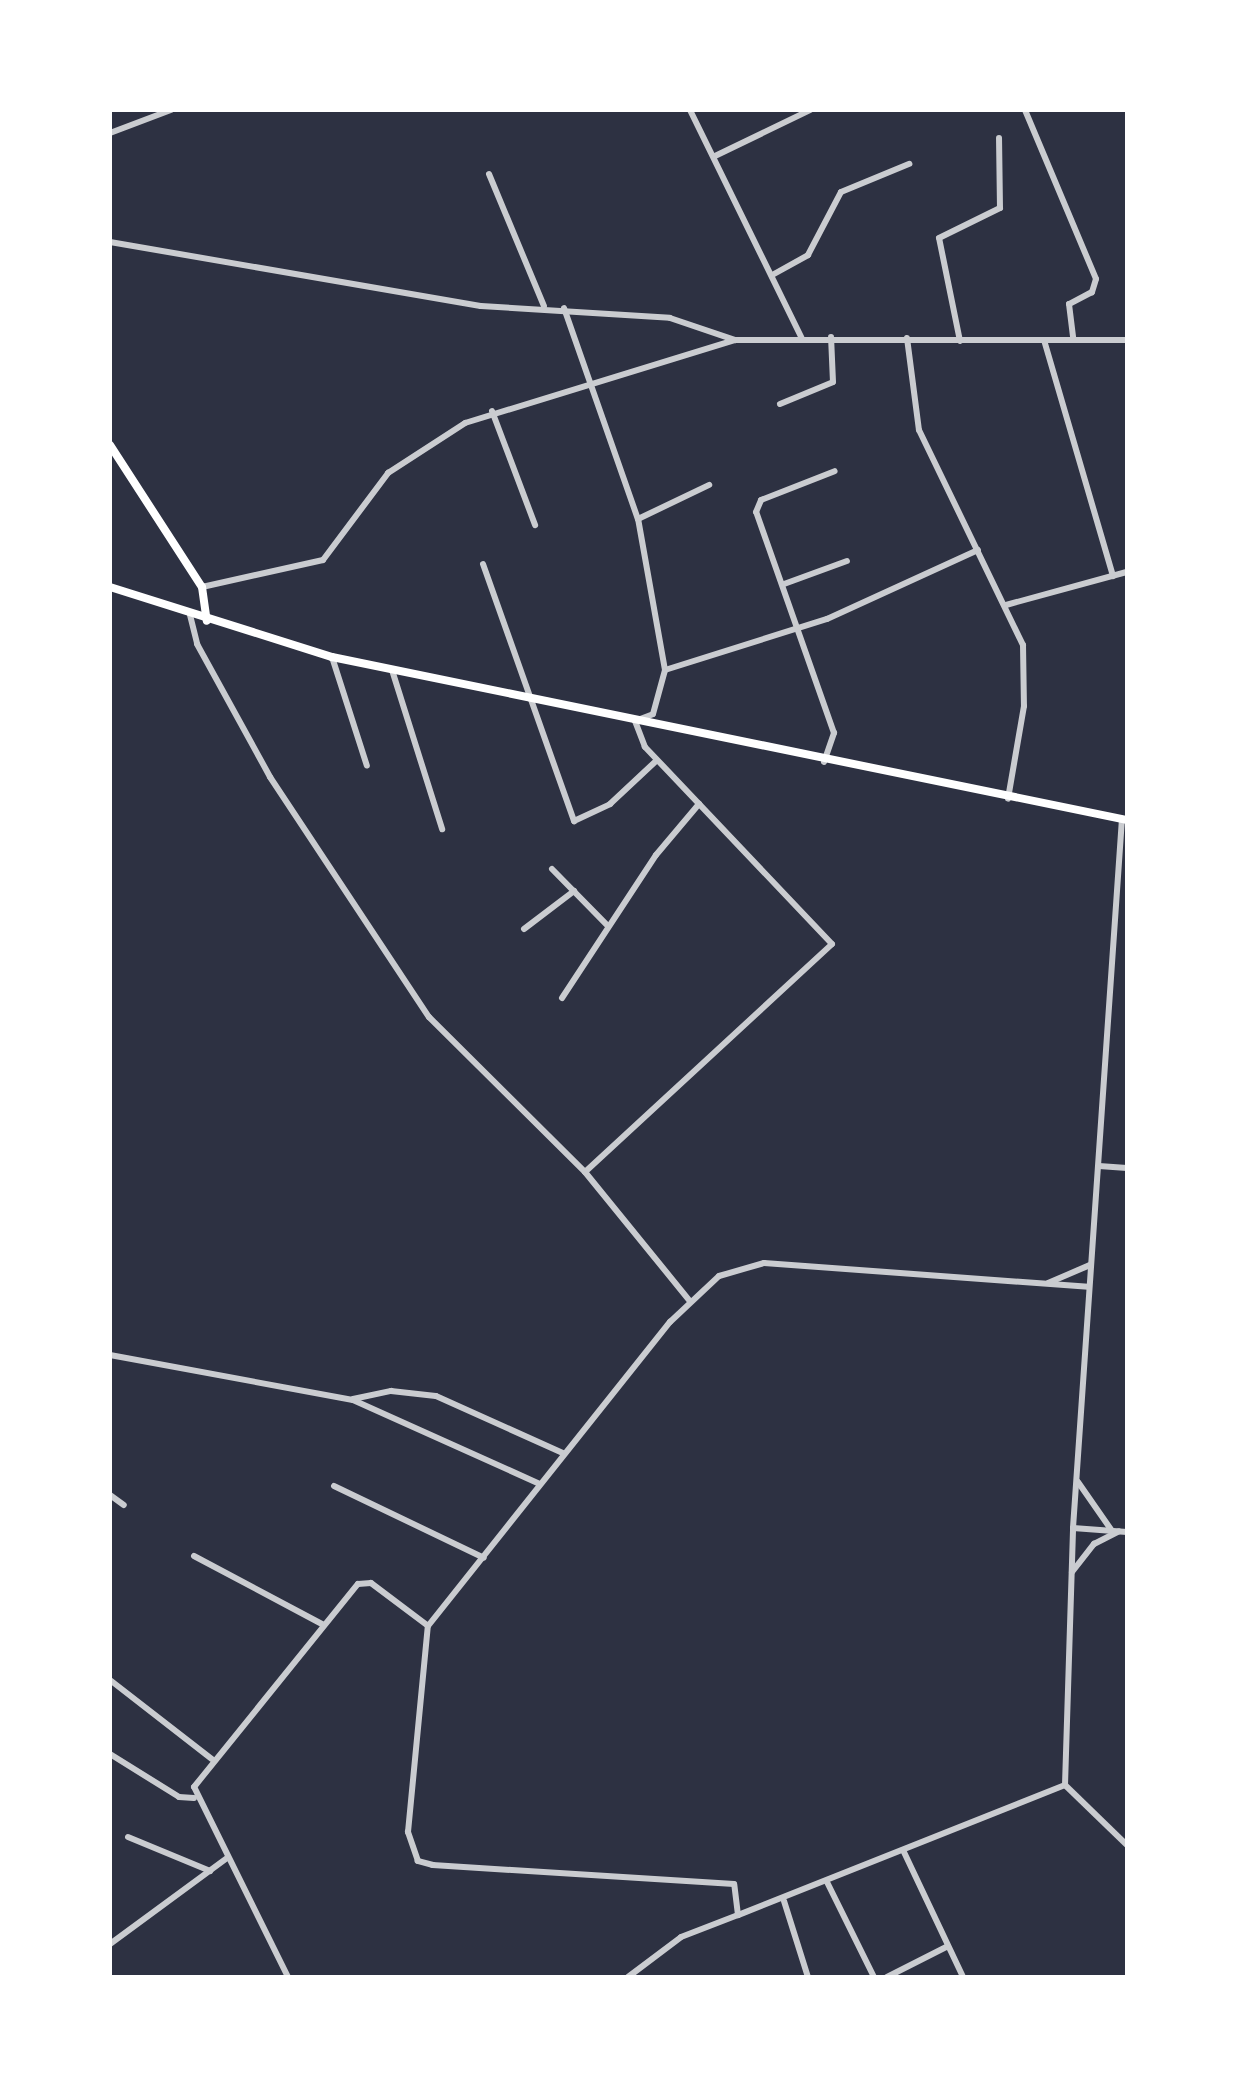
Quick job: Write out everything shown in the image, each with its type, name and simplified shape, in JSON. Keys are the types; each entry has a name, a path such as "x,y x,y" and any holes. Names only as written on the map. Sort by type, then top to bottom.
{"main road":[{"path":"110,445 202,587 207,621"},
{"path":"110,587 207,621 332,657 824,762 1124,820"}],"street":[{"path":"110,133 171,110"},
{"path":"690,110 774,274 801,337"},
{"path":"715,156 810,110"},
{"path":"1025,110 1096,279 1092,292 1069,304 1073,339"},
{"path":"960,341 939,238 1000,208 999,138"},
{"path":"774,274 808,255 841,192 909,164"},
{"path":"489,174 544,306"},
{"path":"110,242 481,306 544,306 670,318 735,340"},
{"path":"564,308 595,383 638,519 665,670 653,714 635,721 656,761 832,944 585,1172"},
{"path":"202,587 323,560 406,457 492,411 735,340 831,337 960,341 1127,340"},
{"path":"780,404 833,382 831,337"},
{"path":"907,338 919,430 1006,605 1028,674 1008,799"},
{"path":"1044,340 1113,576"},
{"path":"492,411 535,525"},
{"path":"824,762 834,733 802,627 757,505 835,471"},
{"path":"638,519 709,485"},
{"path":"665,670 802,627 978,550"},
{"path":"784,584 847,561"},
{"path":"483,564 527,699 574,821 610,804 656,761"},
{"path":"1006,605 1127,572"},
{"path":"190,615 197,644 270,777 429,1017 585,1172 689,1300"},
{"path":"332,657 367,766"},
{"path":"392,670 442,829"},
{"path":"562,998 608,926 699,804"},
{"path":"1124,820 1073,1528 1065,1785 1127,1845"},
{"path":"552,869 608,926"},
{"path":"524,929 574,891"},
{"path":"1099,1166 1127,1168"},
{"path":"738,1915 734,1884 418,1861 408,1832 428,1626 484,1558 538,1483 689,1300 719,1276 764,1263 1088,1287"},
{"path":"1044,1283 1090,1265"},
{"path":"110,1355 353,1400 538,1483"},
{"path":"353,1400 391,1391 436,1396 563,1453"},
{"path":"1076,1479 1119,1531"},
{"path":"334,1486 484,1558"},
{"path":"110,1495 124,1505"},
{"path":"1073,1528 1119,1531"},
{"path":"1072,1572 1094,1544 1119,1531"},
{"path":"194,1556 324,1625"},
{"path":"194,1798 212,1759 324,1625 365,1582 428,1626"},
{"path":"110,1680 212,1759"},
{"path":"110,1754 179,1797 194,1798"},
{"path":"628,1977 681,1937 784,1901 1065,1785"},
{"path":"194,1798 288,1977"},
{"path":"128,1837 210,1871"},
{"path":"903,1850 963,1977"},
{"path":"110,1944 227,1858"},
{"path":"827,1882 874,1977"},
{"path":"784,1901 808,1977"},
{"path":"887,1977 948,1946"}]}
